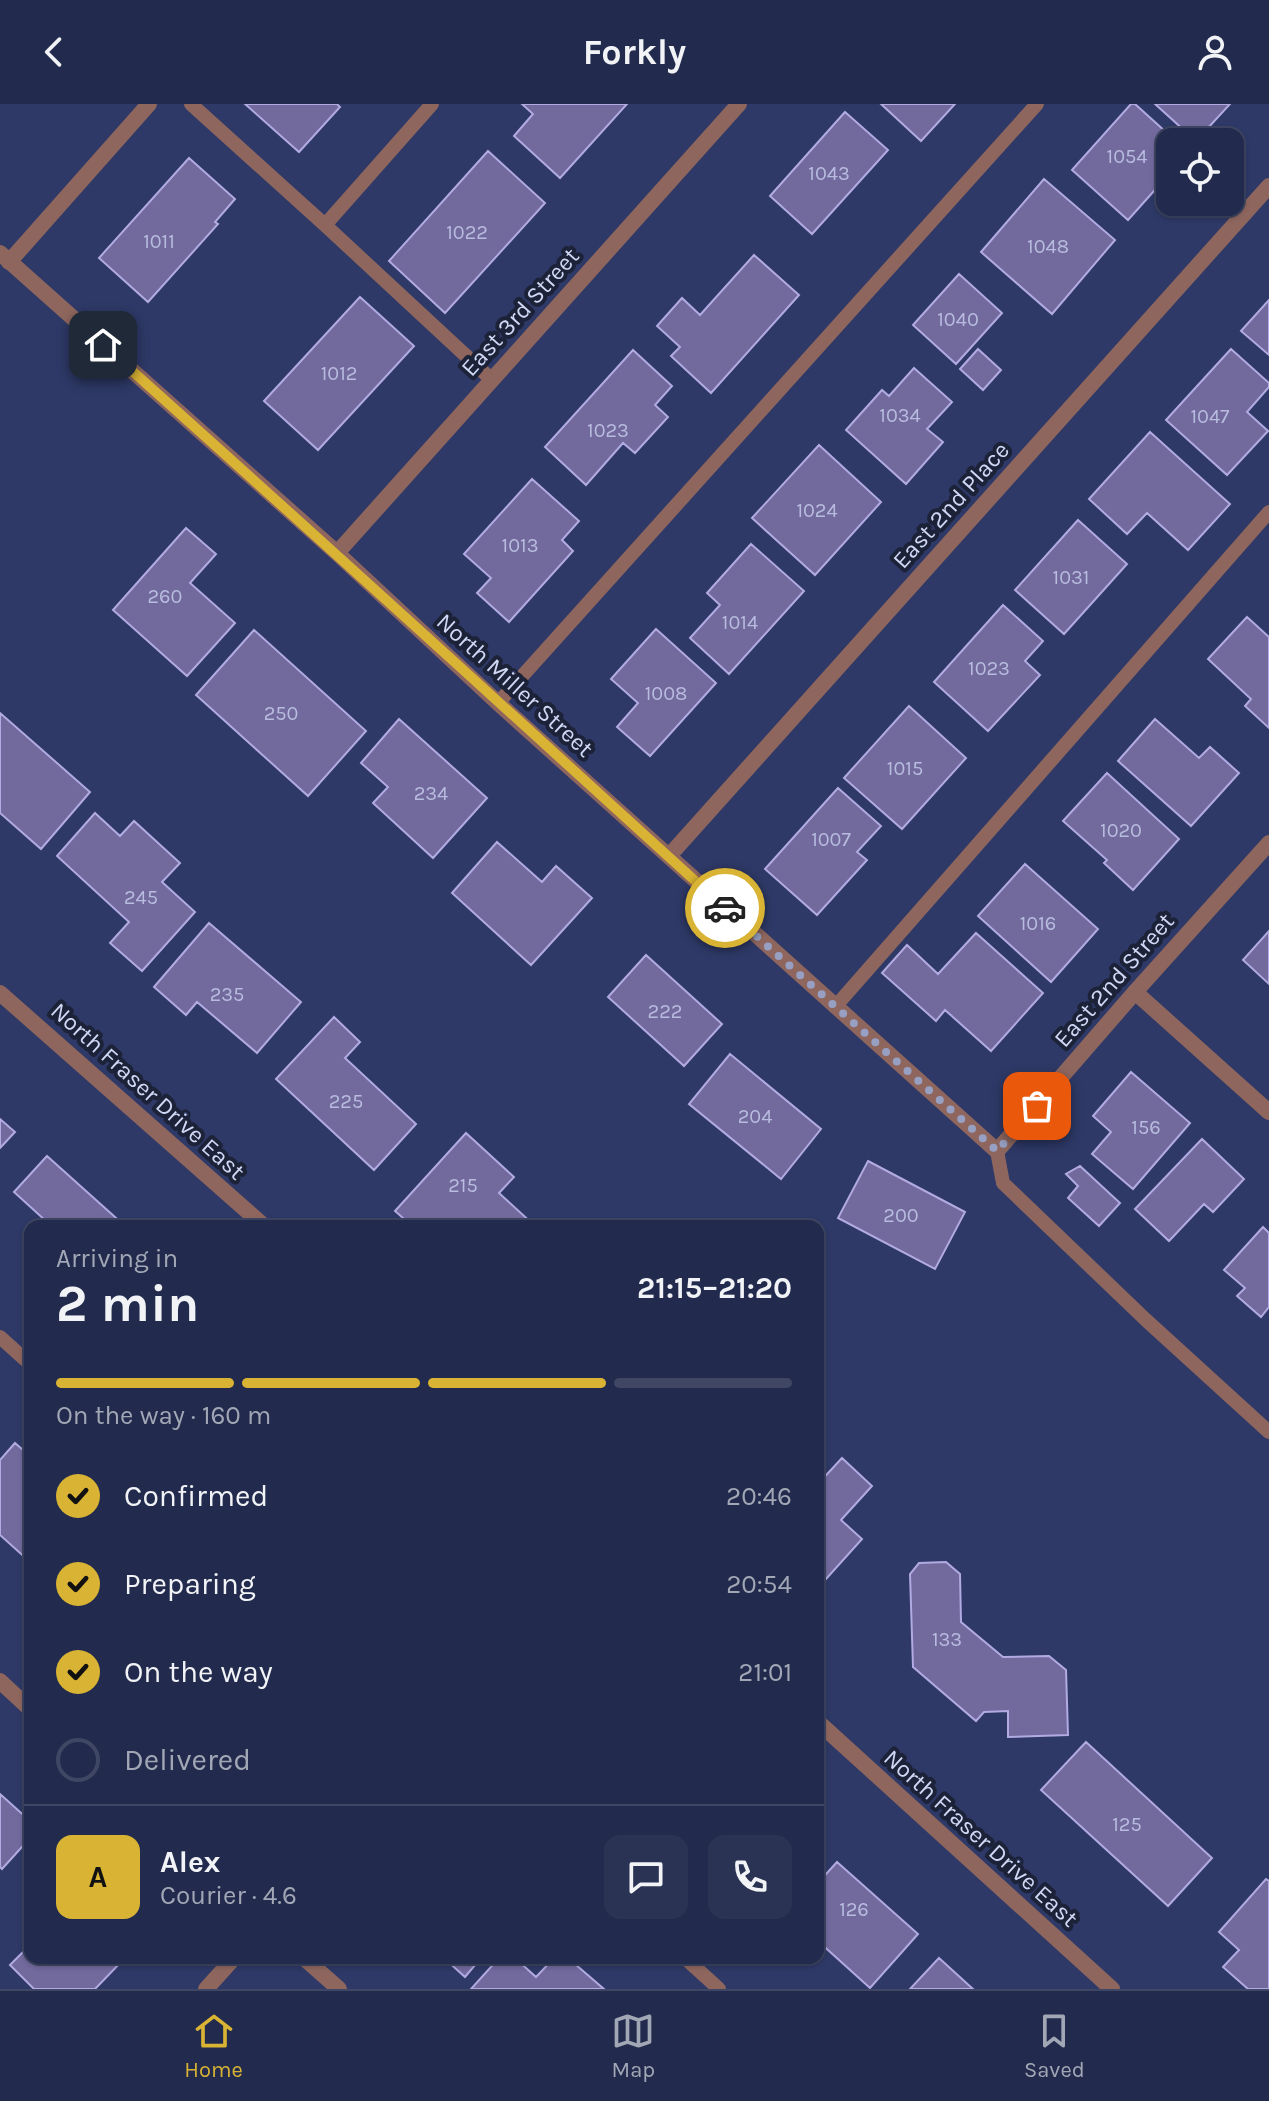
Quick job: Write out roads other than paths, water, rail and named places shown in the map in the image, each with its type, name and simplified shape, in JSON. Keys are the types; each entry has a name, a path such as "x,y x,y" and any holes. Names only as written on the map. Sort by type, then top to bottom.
{"street":[{"path":"5,257 149,104"},
{"name":"East 3rd Street","path":"337,553 739,104"},
{"name":"East 2nd Place","path":"669,856 1269,186"},
{"name":"North Miller Street","path":"5,257 997,1151"},
{"name":"East 2nd Street","path":"997,1151 1269,843"},
{"path":"1135,992 1269,1112"},
{"name":"North Fraser Drive East","path":"0,993 257,1220"},
{"path":"0,1681 24,1703"},
{"name":"North Fraser Drive East","path":"824,1727 1112,1989"},
{"path":"206,1989 229,1964"},
{"path":"311,1964 339,1989"}],"lane":[{"path":"191,104 491,379"},
{"path":"325,225 432,104"},
{"path":"498,703 1037,104"},
{"path":"835,1007 1269,512"},
{"path":"997,1151 1003,1183 1269,1432"},
{"path":"0,1337 24,1359"},
{"path":"692,1964 719,1989"}]}
